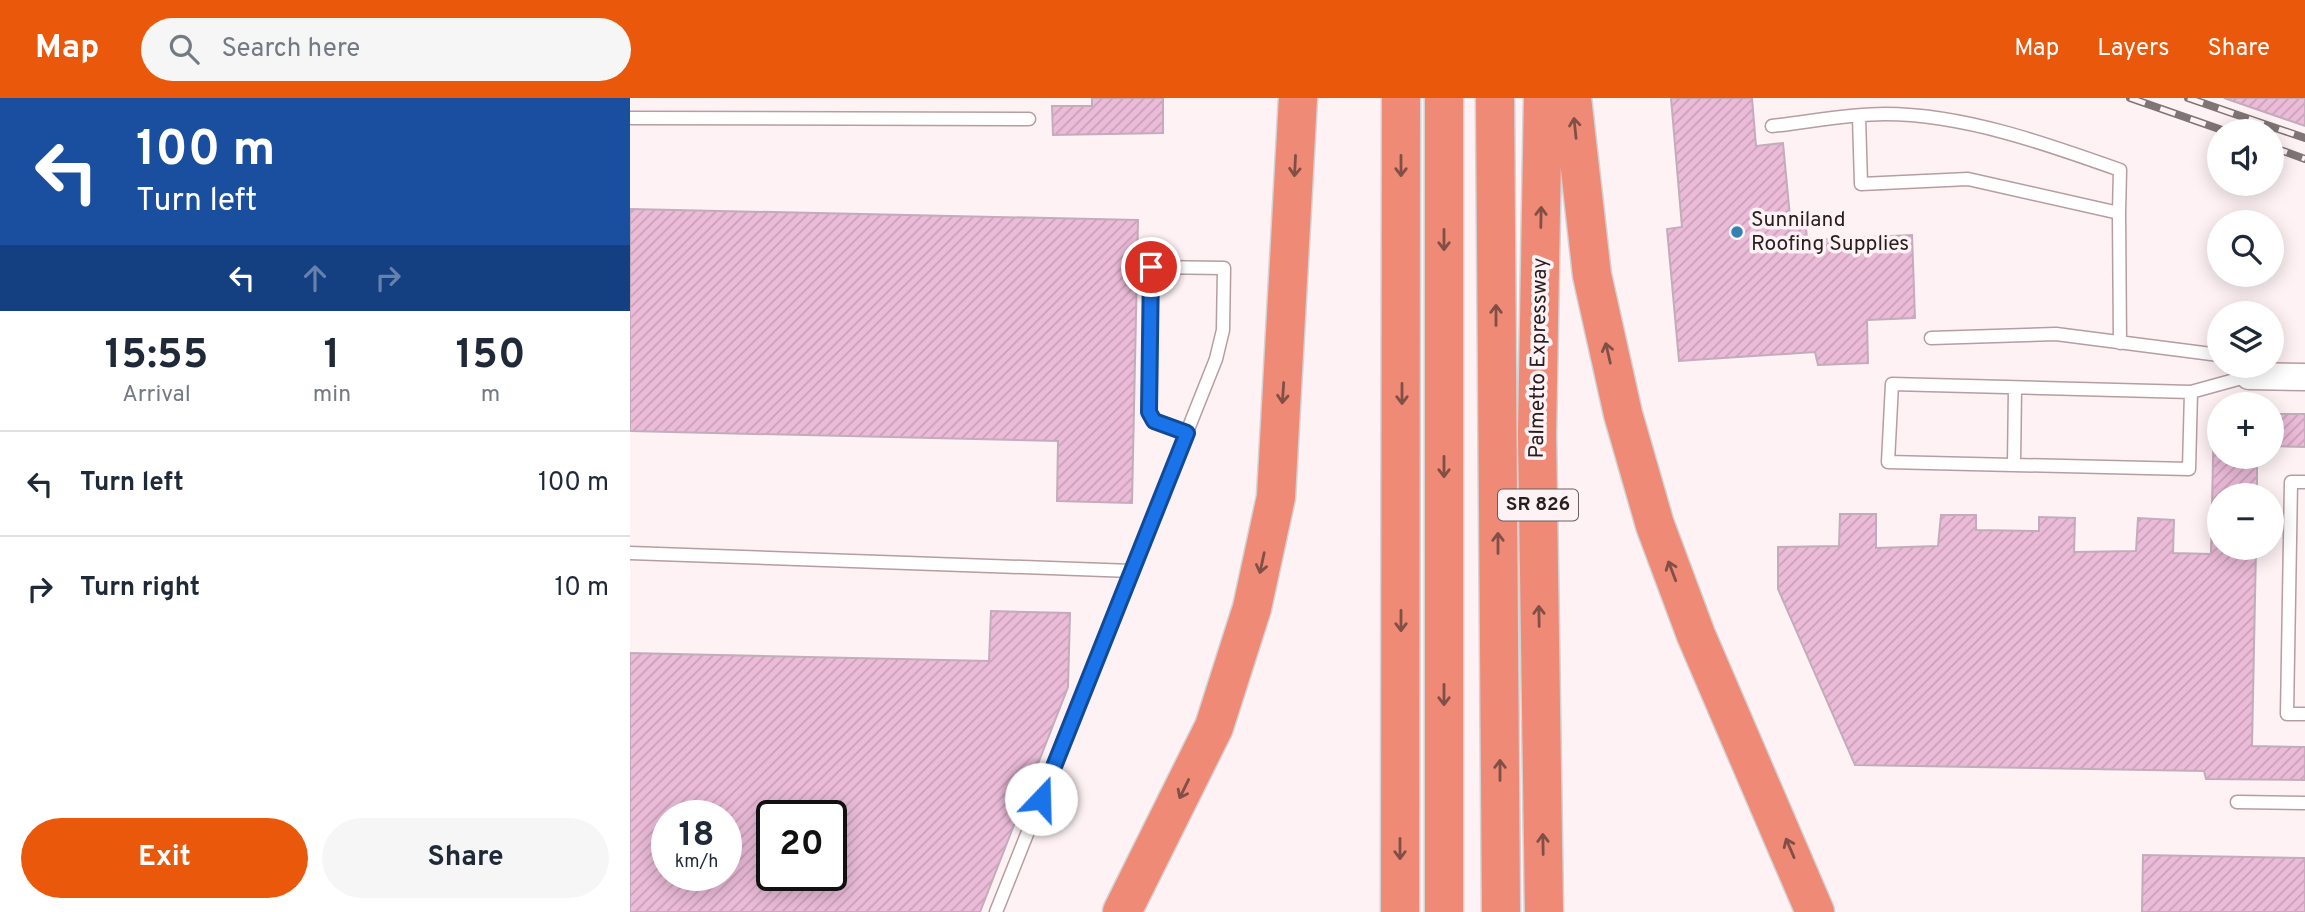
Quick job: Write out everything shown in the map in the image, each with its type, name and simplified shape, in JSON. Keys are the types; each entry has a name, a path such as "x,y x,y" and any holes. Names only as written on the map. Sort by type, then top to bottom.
{"highway":[{"path":"1125,910 1214,727 1258,583 1276,497 1298,98"},
{"path":"1400,912 1401,98"},
{"path":"1444,98 1444,912"},
{"path":"1494,98 1501,912"},
{"name":"Palmetto Expressway","path":"1543,98 1537,434 1544,912"},
{"path":"1572,98 1592,275 1616,387 1655,525 1696,635 1815,912"}],"street":[{"path":"2284,375 2305,377"}],"lane":[{"path":"1772,126 1885,114 1950,122 2037,141 2120,170 2120,342"},
{"path":"1859,117 1861,184 1968,179 2119,213"},
{"path":"630,118 1029,119"},
{"path":"996,912 1187,433 1220,344 1224,316 1224,268 1151,267 1149,412 1154,421 1187,433"},
{"path":"1931,338 2056,334 2207,353"},
{"path":"2191,392 2189,469 1888,462 1892,384 2191,392 2225,378"},
{"path":"2014,464 2015,388"},
{"path":"2305,482 2291,482 2287,714 2305,714"},
{"path":"630,553 1132,571"},
{"path":"2237,802 2305,803"}],"building":[{"path":"1092,98 1163,98 1163,133 1053,135 1052,106 1092,106"},
{"name":"Sunniland Roofing Supplies","path":"1671,98 1752,98 1756,146 1783,143 1790,217 1805,215 1807,240 1912,235 1915,318 1867,320 1868,363 1818,365 1815,352 1679,361 1667,229 1682,227"},
{"path":"2224,98 2305,98 2305,126"},
{"path":"630,209 1138,220 1132,503 1057,501 1058,441 630,431"},
{"path":"2284,414 2305,414 2305,447 2284,446"},
{"path":"2213,469 2257,469 2257,483 2213,483"},
{"path":"1840,514 1876,514 1876,548 1938,546 1941,515 1976,515 1976,530 2039,531 2039,517 2075,518 2074,552 2136,551 2138,518 2174,520 2173,553 2207,554 2207,560 2256,560 2252,746 2305,747 2305,780 2206,779 2204,771 1855,765 1778,589 1778,547 1839,546"},
{"path":"991,611 1070,613 1068,687 980,912 630,912 630,653 989,661"},
{"path":"2143,855 2305,858 2305,912 2142,912"}],"railway":[{"path":"2130,98 2207,125"},
{"path":"2188,98 2305,138"},
{"path":"2284,151 2305,159"}],"place":[{"name":"Sunniland Roofing Supplies","path":"1737,232"}],"route":[{"path":"1041,799 1187,433 1157,423 1149,412 1151,267"}]}
